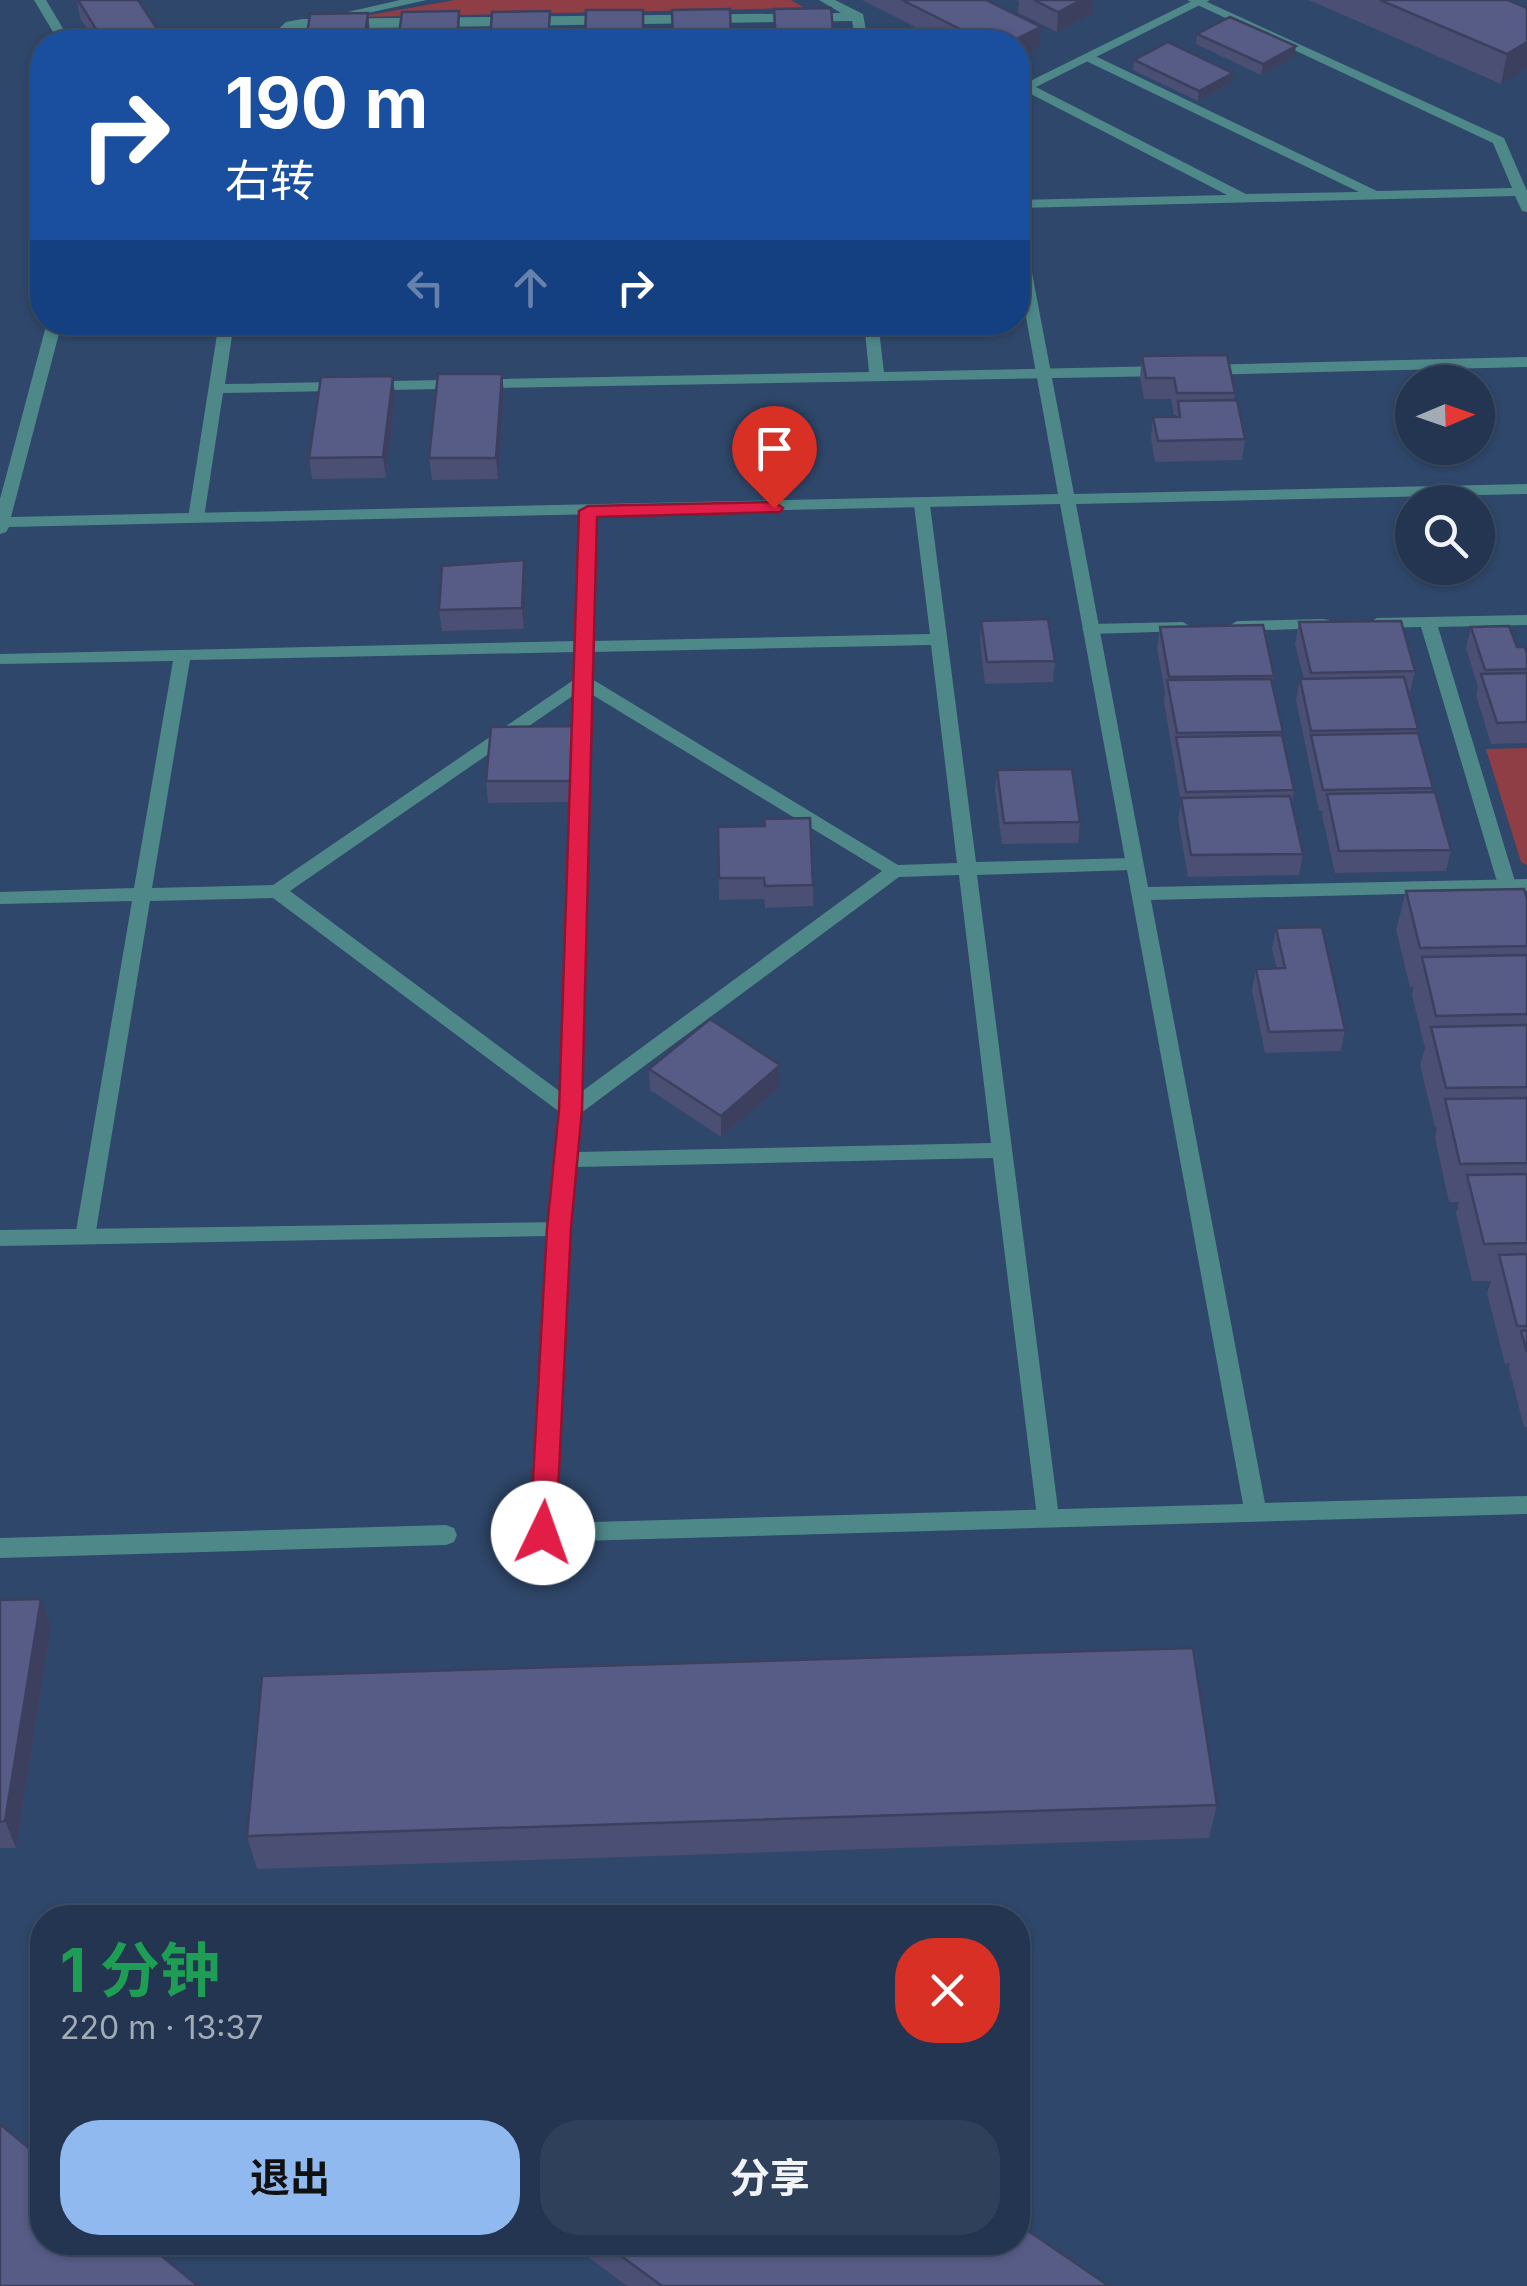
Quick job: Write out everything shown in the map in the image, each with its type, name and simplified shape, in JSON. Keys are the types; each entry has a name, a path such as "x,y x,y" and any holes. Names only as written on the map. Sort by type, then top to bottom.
{"street":[{"path":"40,0 58,30"},
{"path":"285,30 291,24 422,0"},
{"path":"825,0 858,17"},
{"path":"1030,86 1199,1 1498,141 1527,208"},
{"path":"291,24 858,17"},
{"path":"858,17 860,30"},
{"path":"1089,57 1378,195"},
{"path":"1030,93 1244,198"},
{"path":"1030,204 1520,192"},
{"path":"1030,302 1254,1511"},
{"path":"52,335 1,524 1527,489"},
{"path":"196,518 225,335"},
{"path":"871,335 876,377"},
{"path":"216,389 1527,362"},
{"path":"922,505 1048,1517"},
{"path":"588,511 571,1110 559,1228 543,1533 1527,1506"},
{"path":"1090,629 1527,620"},
{"path":"1428,622 1517,886 1527,952"},
{"path":"0,659 938,639"},
{"path":"85,1237 182,655"},
{"path":"583,681 895,871 1132,864"},
{"path":"0,898 277,892 583,681"},
{"path":"571,1110 895,871"},
{"path":"1138,894 1517,886"},
{"path":"277,892 571,1110"},
{"path":"568,1160 1002,1150"},
{"path":"0,1238 559,1228"},
{"path":"0,1548 446,1535"}],"shaded area":[{"path":"455,0 791,0 805,8 359,17"},
{"path":"1527,748 1527,865 1521,862 1486,749"}],"building":[{"path":"78,0 138,0 158,30 97,30"},
{"path":"902,0 986,0 1041,27 1030,32 962,30"},
{"path":"1034,0 1082,0 1058,12"},
{"path":"1380,0 1508,0 1527,8 1527,42 1507,54"},
{"path":"831,8 833,30 775,30 774,9"},
{"path":"730,9 731,30 673,30 672,10"},
{"path":"586,10 643,10 643,30 585,30"},
{"path":"459,11 458,30 400,30 402,12"},
{"path":"550,11 549,30 491,30 492,12"},
{"path":"368,13 366,30 308,30 310,14"},
{"path":"1230,17 1296,46 1263,64 1197,34"},
{"path":"1168,42 1233,73 1199,91 1134,60"},
{"path":"1227,355 1235,393 1177,393 1174,378 1146,378 1142,356"},
{"path":"438,374 502,374 496,458 429,458"},
{"path":"393,376 383,457 309,458 321,377"},
{"path":"1237,400 1245,439 1158,441 1153,417 1180,417 1178,401"},
{"path":"524,560 522,608 439,610 442,566"},
{"path":"1048,619 1055,661 987,662 981,621"},
{"path":"1401,621 1415,671 1311,673 1299,622"},
{"path":"1263,625 1274,676 1169,677 1160,627"},
{"path":"1509,626 1517,647 1525,647 1527,669 1485,670 1471,627"},
{"path":"1527,673 1527,722 1497,723 1481,674"},
{"path":"1404,677 1418,729 1311,731 1300,679"},
{"path":"1271,679 1283,732 1177,733 1167,680"},
{"path":"576,726 573,781 486,781 491,727"},
{"path":"1418,733 1433,788 1323,790 1311,735"},
{"path":"1282,735 1294,790 1186,792 1176,737"},
{"path":"1072,769 1080,822 1004,823 997,770"},
{"path":"1435,792 1451,850 1339,851 1327,794"},
{"path":"1290,796 1303,854 1191,855 1181,798"},
{"path":"810,818 813,885 765,886 764,878 719,878 718,827 765,826 764,819"},
{"path":"1524,889 1527,946 1420,948 1406,891"},
{"path":"1322,927 1345,1030 1269,1032 1256,969 1285,968 1276,928"},
{"path":"1527,955 1527,1014 1436,1016 1422,957"},
{"path":"710,1019 780,1065 721,1116 649,1069"},
{"path":"1527,1025 1527,1087 1446,1088 1431,1027"},
{"path":"1527,1098 1527,1163 1460,1164 1445,1099"},
{"path":"1527,1174 1527,1243 1484,1244 1467,1175"},
{"path":"1527,1254 1527,1326 1517,1326 1499,1255"},
{"path":"1527,1330 1527,1352 1521,1331"},
{"path":"41,1599 5,1821 0,1822 0,1600"},
{"path":"1193,1648 1217,1805 247,1836 262,1676"},
{"path":"0,2124 30,2149 30,2255 161,2255 198,2286 0,2286"},
{"path":"1030,2232 1109,2286 662,2286 620,2255 1030,2255"}],"route":[{"path":"543,1533 559,1228 571,1110 588,511 774,508"}]}
